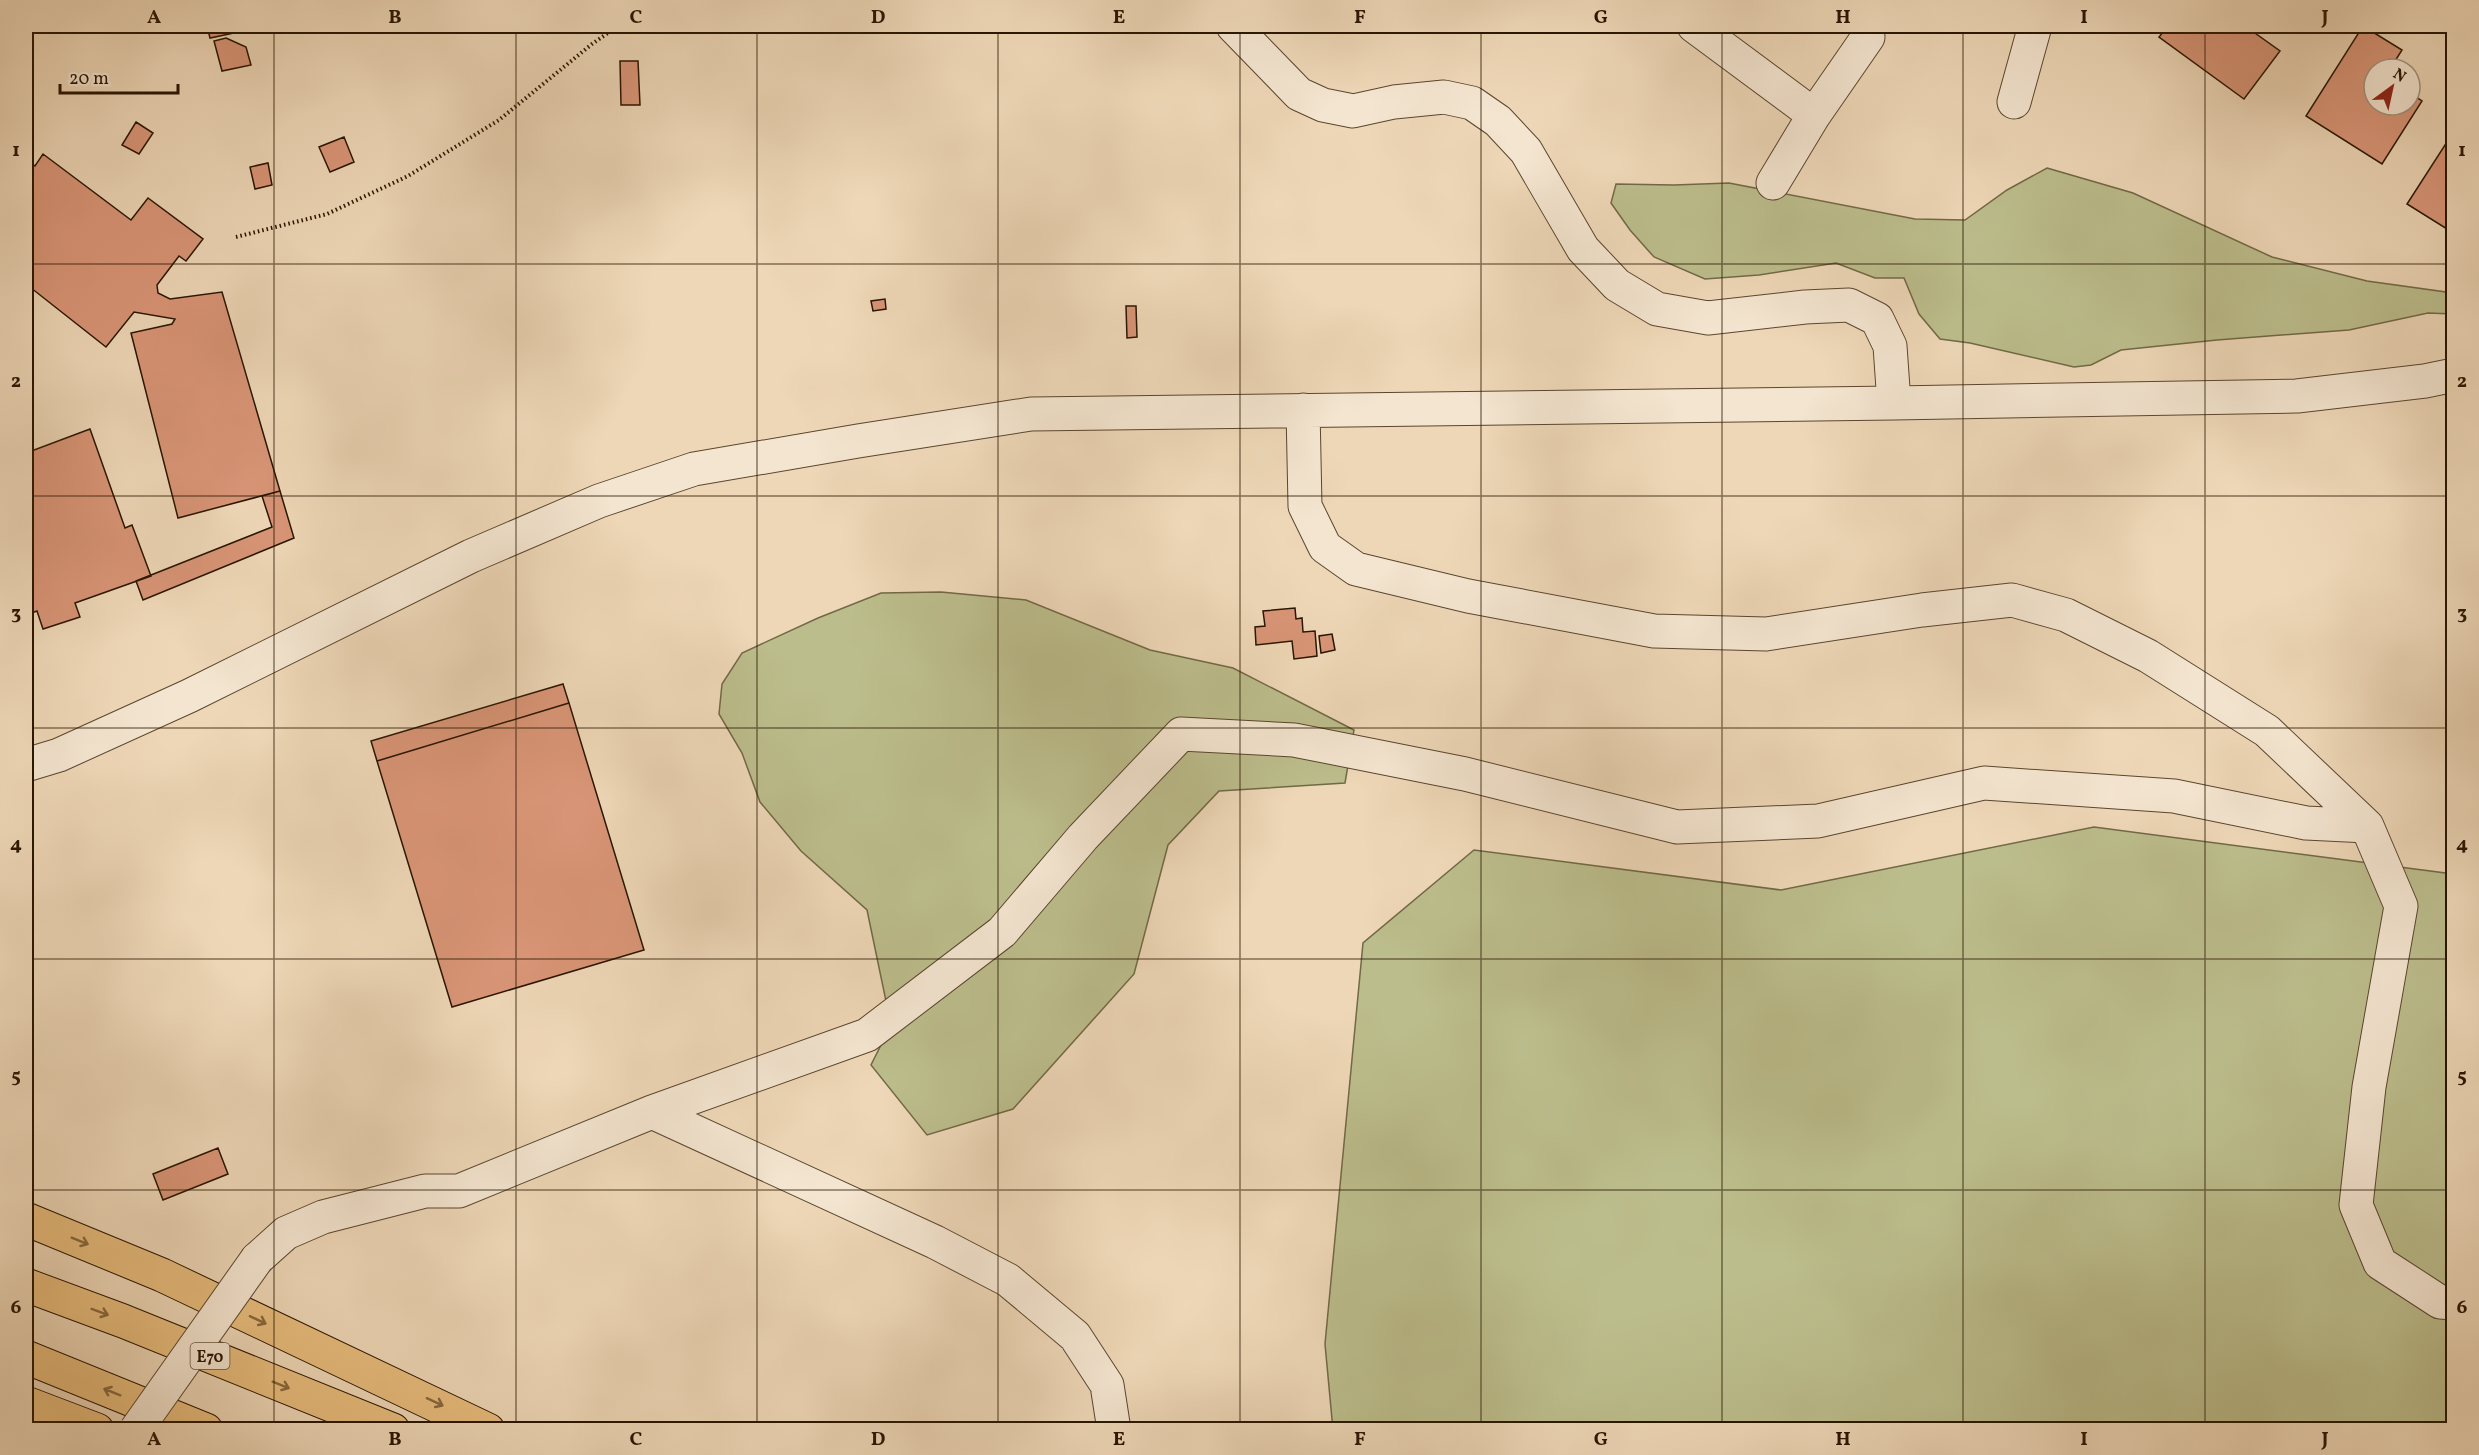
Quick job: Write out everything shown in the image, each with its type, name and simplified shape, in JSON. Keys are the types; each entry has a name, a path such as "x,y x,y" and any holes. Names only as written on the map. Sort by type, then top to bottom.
{"highway":[{"path":"26,1219 162,1275 459,1414 488,1430"},
{"name":"E70","path":"26,1285 123,1321 393,1430"},
{"path":"26,1357 206,1430"},
{"path":"26,1403 97,1430"}],"street":[{"path":"1233,26 1299,94 1323,105 1353,111 1394,102 1444,97 1472,103 1498,120 1526,151 1583,249 1617,285 1657,309 1708,318 1805,307 1849,305 1877,319 1890,346 1894,403"},
{"path":"1694,26 1814,115"},
{"path":"2014,102 2035,26"},
{"path":"1773,183 1814,115 1868,37"},
{"path":"26,765 58,755 189,696 471,556 599,501 694,469 1031,414 2297,396 2425,381 2454,375"},
{"path":"1303,410 1305,506 1325,546 1356,569 1468,596 1654,631 1766,634 1922,610 2012,600 2066,615 2148,656 2267,731 2367,826 2401,906 2369,1087 2356,1205 2379,1263 2440,1302 2454,1303"},
{"path":"136,1430 257,1259 286,1233 323,1217 425,1191 459,1191 652,1112 867,1035 1002,932 1083,837 1181,734 1293,740 1465,774 1677,827 1818,821 1984,783 2174,796 2306,823 2367,826"},
{"path":"652,1112 935,1242 1008,1280 1075,1336 1107,1385 1114,1430"}],"path":[{"path":"236,237 327,214 408,176 500,120 592,44 618,26"}],"green space":[{"path":"2047,168 2133,193 2272,257 2367,281 2453,293 2453,314 2428,313 2349,330 2121,350 2091,365 2074,367 1970,343 1940,339 1919,314 1904,278 1875,278 1836,263 1759,275 1705,279 1654,257 1630,230 1611,203 1616,184 1729,183 1915,219 1965,220 2007,190"},
{"path":"941,592 1026,600 1150,650 1233,668 1354,730 1345,783 1219,791 1168,845 1134,974 1013,1109 927,1135 871,1065 891,1025 867,910 801,851 760,802 742,753 719,714 722,684 742,653 818,618 881,593"},
{"path":"2094,827 2453,874 2453,1429 1333,1430 1325,1344 1363,943 1474,850 1781,890"}],"building":[{"path":"207,26 238,26 239,32 210,38"},
{"path":"2168,26 2245,26 2280,51 2244,99 2159,37"},
{"path":"2363,26 2402,50 2398,57 2362,57 2362,117 2412,117 2382,164 2306,116"},
{"path":"226,38 246,47 251,65 222,71 214,41"},
{"path":"620,61 638,61 640,105 621,105"},
{"path":"136,122 153,133 139,154 122,145"},
{"path":"2454,131 2454,220 2447,229 2407,204"},
{"path":"344,137 354,162 330,172 319,147"},
{"path":"43,154 131,220 148,198 203,239 186,261 179,256 157,285 158,293 170,299 222,292 280,491 178,518 131,333 172,324 175,319 134,312 106,347 26,284 26,159 35,166"},
{"path":"268,163 272,185 255,189 250,167"},
{"path":"885,299 886,309 873,311 871,301"},
{"path":"1126,306 1136,306 1137,337 1127,338"},
{"path":"90,429 125,528 132,525 151,576 75,603 80,617 43,629 37,611 26,615 26,453"},
{"path":"280,491 294,538 143,600 136,581 272,527 262,496"},
{"path":"1295,608 1296,619 1302,618 1303,632 1315,631 1317,656 1294,659 1292,641 1256,645 1255,627 1265,626 1263,611"},
{"path":"1332,634 1335,650 1321,653 1319,636"},
{"path":"563,684 569,703 377,761 371,741"},
{"path":"569,703 644,950 452,1007 377,761"},
{"path":"218,1148 228,1174 163,1200 153,1174"}]}
